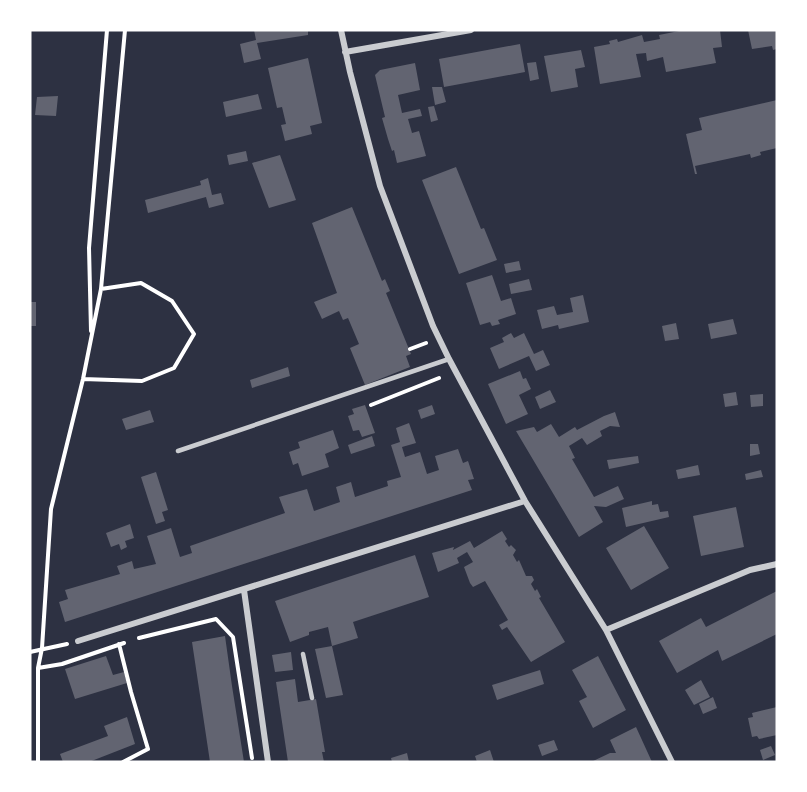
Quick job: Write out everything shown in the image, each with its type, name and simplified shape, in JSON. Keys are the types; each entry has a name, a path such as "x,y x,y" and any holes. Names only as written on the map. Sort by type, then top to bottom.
{"street":[{"path":"341,30 380,186 434,326 449,359 525,501 606,630 672,762"},
{"path":"345,52 471,30"},
{"path":"78,641 525,501"},
{"path":"606,630 750,570 777,564"},
{"path":"244,590 268,762"}],"lane":[{"path":"178,451 449,359"},
{"path":"303,654 312,698"}],"path":[{"path":"91,338 89,248 107,30"},
{"path":"38,762 38,668 42,648 51,508 83,379 101,289 125,30"},
{"path":"83,379 142,381 174,368 194,334 172,301 141,283 101,289"},
{"path":"410,349 426,343"},
{"path":"372,405 442,376"},
{"path":"38,668 62,664 119,645 216,619 233,637 252,762"},
{"path":"115,630 148,749 123,762"},
{"path":"30,652 78,641"}],"building":[{"path":"254,30 308,30 308,35 257,43 261,59 244,63 240,44 256,40"},
{"path":"684,30 720,30 722,47 713,48 716,63 666,72 663,57 647,61 646,53 636,54 641,77 600,84 594,47 610,44 609,41 617,39 618,42 642,35 644,42 660,39 659,35"},
{"path":"748,30 777,30 777,49 773,50 772,46 752,49"},
{"path":"520,44 525,72 444,87 439,59"},
{"path":"581,50 585,67 575,69 578,87 551,92 544,56"},
{"path":"308,58 322,123 310,126 312,134 285,141 281,125 286,124 282,107 277,108 268,68"},
{"path":"536,62 539,79 530,81 527,63"},
{"path":"415,63 420,90 398,95 402,113 420,109 422,116 408,119 412,133 419,131 426,156 397,163 382,118 385,117 375,75 380,70"},
{"path":"432,87 442,87 446,102 435,105"},
{"path":"258,94 262,109 226,117 223,102"},
{"path":"58,96 56,116 35,115 37,97"},
{"path":"777,100 777,148 760,152 761,155 751,158 750,154 695,166 697,174 695,174 686,134 702,130 699,118"},
{"path":"434,106 438,120 431,122 428,107"},
{"path":"246,151 248,161 229,165 227,155"},
{"path":"280,155 296,200 269,208 252,163"},
{"path":"456,167 481,229 484,228 497,260 459,274 422,180"},
{"path":"208,178 212,195 221,193 224,204 209,208 206,197 148,213 145,200 201,185 200,181"},
{"path":"352,207 382,281 385,279 390,291 386,293 411,354 406,356 410,367 365,385 350,348 359,344 348,318 343,320 339,311 322,319 314,302 337,293 312,223"},
{"path":"519,261 521,270 506,273 504,264"},
{"path":"492,275 501,301 511,298 516,314 498,320 500,324 492,326 490,322 480,325 466,283"},
{"path":"529,279 532,290 511,294 509,284"},
{"path":"583,295 589,322 559,329 558,325 542,329 537,310 554,306 557,315 573,312 570,298"},
{"path":"30,302 36,302 36,326 30,326"},
{"path":"733,319 737,334 711,339 708,324"},
{"path":"676,323 679,339 665,341 662,326"},
{"path":"511,333 514,338 524,333 534,354 543,350 550,365 536,371 529,356 499,369 490,348 504,342 502,338"},
{"path":"288,367 290,376 252,388 250,380"},
{"path":"520,371 531,389 519,395 528,414 506,424 488,384"},
{"path":"550,390 556,402 540,409 535,397"},
{"path":"736,392 738,405 725,407 723,394"},
{"path":"763,394 763,406 751,407 750,395"},
{"path":"365,405 375,433 362,437 359,430 353,431 348,416 354,414 352,409"},
{"path":"432,405 435,414 421,419 418,410"},
{"path":"150,410 154,422 126,430 122,419"},
{"path":"615,412 620,427 610,426 600,431 602,436 587,445 582,438 569,446 575,458 572,459 594,497 618,486 624,499 606,507 594,506 603,522 579,537 516,431 534,427 537,432 551,424 559,437 575,427 577,430"},
{"path":"409,423 416,443 402,447 405,457 420,452 427,474 439,470 435,456 458,449 463,463 468,461 474,479 468,480 472,490 65,622 59,602 68,599 65,590 120,574 117,566 132,561 134,569 156,564 147,536 171,528 180,557 192,553 190,546 285,513 279,497 307,489 314,511 340,502 336,487 351,482 355,497 388,486 387,481 401,477 391,445 400,442 396,428"},
{"path":"333,430 339,448 325,454 329,467 302,476 298,463 293,465 289,452 300,448 298,442"},
{"path":"372,436 375,446 351,454 348,445"},
{"path":"750,444 758,444 760,454 750,456"},
{"path":"638,456 639,463 609,469 607,460"},
{"path":"698,465 700,475 678,479 676,470"},
{"path":"761,470 763,477 746,480 745,474"},
{"path":"156,472 168,510 162,512 165,521 156,524 141,477"},
{"path":"652,501 652,505 658,504 660,512 668,511 669,517 626,527 622,508"},
{"path":"736,507 744,547 701,556 693,516"},
{"path":"130,524 134,538 125,541 127,547 121,550 119,544 111,547 106,533"},
{"path":"644,526 669,568 631,590 606,548"},
{"path":"502,531 509,547 511,545 516,550 513,555 517,562 519,560 526,576 532,576 534,580 531,584 535,591 537,589 541,597 539,598 565,642 531,662 507,627 502,630 499,625 508,620 485,581 473,587 470,583 464,567 473,562 467,552 457,558 459,563 438,572 432,553 454,547 453,550 470,541 474,548"},
{"path":"415,555 429,597 353,622 358,638 332,646 328,627 309,632 309,635 290,642 275,601"},
{"path":"777,591 777,634 722,661 718,650 677,673 659,641 701,618 706,627"},
{"path":"225,636 244,762 210,762 192,642"},
{"path":"332,646 343,695 326,698 315,649"},
{"path":"291,652 293,670 275,672 272,655"},
{"path":"106,656 113,675 124,672 127,683 75,699 65,669"},
{"path":"598,656 626,710 593,728 579,701 587,697 572,670"},
{"path":"540,670 544,684 497,700 492,685"},
{"path":"295,679 298,702 316,699 325,752 322,752 324,762 288,762 276,682"},
{"path":"701,680 710,697 694,705 685,690"},
{"path":"713,697 717,708 703,714 699,704"},
{"path":"777,707 777,735 759,739 757,736 752,737 748,718 753,717 752,713"},
{"path":"127,717 135,744 89,762 63,762 60,754 108,736 104,726"},
{"path":"636,727 652,762 591,762 610,753 616,753 610,740"},
{"path":"554,740 558,750 542,756 538,745"},
{"path":"771,746 775,755 763,760 760,750"},
{"path":"490,750 494,762 477,762 475,756"},
{"path":"407,753 409,762 392,762 391,758"}]}
